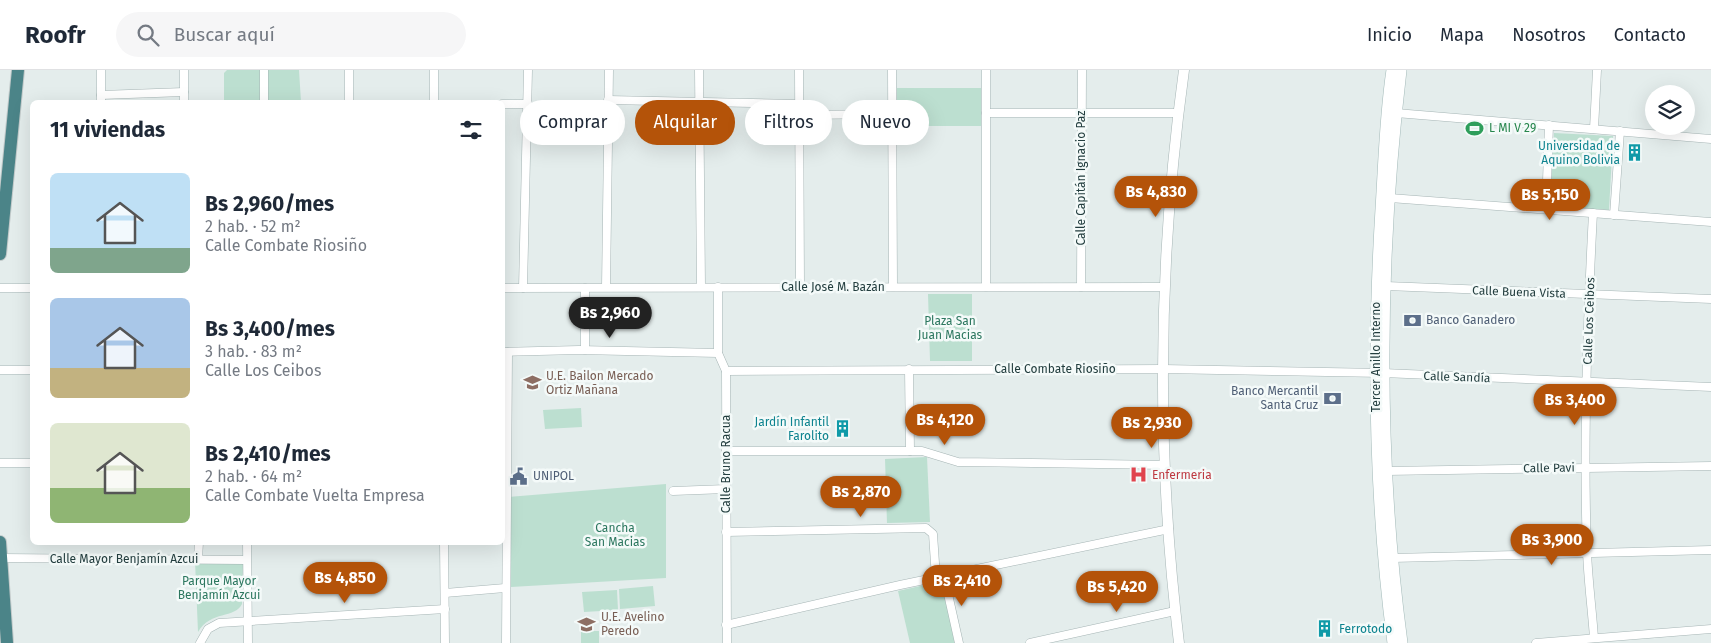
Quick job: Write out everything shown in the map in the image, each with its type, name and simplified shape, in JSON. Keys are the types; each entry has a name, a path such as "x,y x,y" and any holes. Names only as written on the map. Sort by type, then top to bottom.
{"highway":[{"path":"0,254 18,70"},
{"path":"0,542 1,598 7,643"}],"main road":[{"name":"Tercer Anillo Interno","path":"1392,70 1387,104 1376,281 1379,373 1379,503 1393,643"},
{"name":"Tercer Anillo Interno","path":"1401,70 1396,114 1379,373 1392,558 1402,643"}],"street":[{"path":"101,70 101,99 184,92"},
{"path":"184,70 184,100"},
{"path":"264,70 264,100"},
{"path":"349,70 349,100"},
{"path":"434,70 434,100"},
{"path":"528,70 528,100"},
{"path":"608,100 609,70"},
{"path":"699,70 699,100"},
{"path":"799,70 799,100"},
{"path":"892,70 892,100"},
{"path":"986,70 986,287"},
{"name":"Calle Capitán Ignacio Paz","path":"1081,287 1082,70"},
{"path":"1179,643 1165,465 1163,287 1178,113 1184,70"},
{"path":"1594,129 1597,70"},
{"path":"505,104 520,104"},
{"path":"986,113 1178,113"},
{"path":"1396,114 1711,138"},
{"path":"1546,209 1549,125"},
{"path":"1614,215 1620,131"},
{"path":"523,288 526,145"},
{"path":"606,287 608,145"},
{"path":"699,145 701,287"},
{"path":"800,145 800,287"},
{"path":"892,145 893,287"},
{"path":"1390,198 1711,222"},
{"name":"Calle Los Ceibos","path":"1594,213 1589,295 1586,468 1587,553 1594,638"},
{"name":"Calle Buena Vista","path":"1386,286 1711,299"},
{"name":"Calle Bruno Racua","path":"718,287 718,353 726,371 726,642"},
{"name":"Calle José M. Bazán","path":"505,288 1163,287"},
{"path":"0,288 30,288"},
{"path":"585,288 585,350"},
{"path":"505,352 585,350 718,353"},
{"path":"909,369 910,451"},
{"name":"Calle Combate Riosiño","path":"726,371 1163,369 1379,373"},
{"path":"0,370 30,370"},
{"name":"Calle Sandía","path":"1379,373 1711,387"},
{"path":"726,451 922,451 958,462 1165,465"},
{"path":"0,463 30,463"},
{"name":"Calle Pavi","path":"1386,471 1711,466"},
{"path":"673,491 726,489"},
{"path":"726,532 926,528 933,534 940,577 959,643"},
{"path":"726,626 940,577 1169,529"},
{"path":"198,559 199,545"},
{"path":"247,545 248,643"},
{"path":"444,545 445,643"},
{"path":"505,545 506,643"},
{"path":"1392,558 1711,550"},
{"name":"Calle Mayor Benjamín Azcui","path":"1,558 246,560"},
{"path":"445,593 505,588"},
{"path":"200,643 213,625 219,622 444,609"},
{"path":"1030,643 1064,639 1175,611"},
{"path":"1536,643 1594,638 1632,639 1711,629"}],"green space":[{"path":"227,70 261,70 261,100 224,100 224,73"},
{"path":"268,70 299,70 301,100 268,100"},
{"path":"897,88 981,88 981,126 929,126 929,100 897,100"},
{"path":"1554,133 1613,136 1609,210 1550,207"},
{"name":"Plaza San Juan Macias","path":"928,294 972,294 972,361 930,361"},
{"path":"581,408 582,427 545,429 543,410"},
{"path":"927,457 930,522 887,523 885,459"},
{"name":"Cancha San Macias","path":"666,484 666,578 511,587 508,497"},
{"name":"Parque Mayor Benjamín Azcui","path":"195,561 219,564 241,561 243,564 242,604 239,609 209,620 198,632"},
{"path":"947,580 963,643 910,643 898,591"},
{"path":"653,586 655,606 620,609 619,589"},
{"path":"617,590 618,610 584,612 582,592"},
{"path":"581,631 599,631 599,643 581,643"}],"place":[{"name":"L MI V 29","path":"1475,128"},
{"name":"Universidad de Aquino Bolivia","path":"1634,153"},
{"name":"Banco Ganadero","path":"1412,320"},
{"name":"U.E. Bailon Mercado Ortiz Mañana","path":"532,383"},
{"name":"Banco Mercantil Santa Cruz","path":"1332,398"},
{"name":"Jardín Infantil Farolito","path":"843,429"},
{"name":"Enfermeria","path":"1138,475"},
{"name":"UNIPOL","path":"519,476"},
{"name":"U.E. Avelino Peredo","path":"587,624"},
{"name":"Ferrotodo","path":"1325,629"}]}
